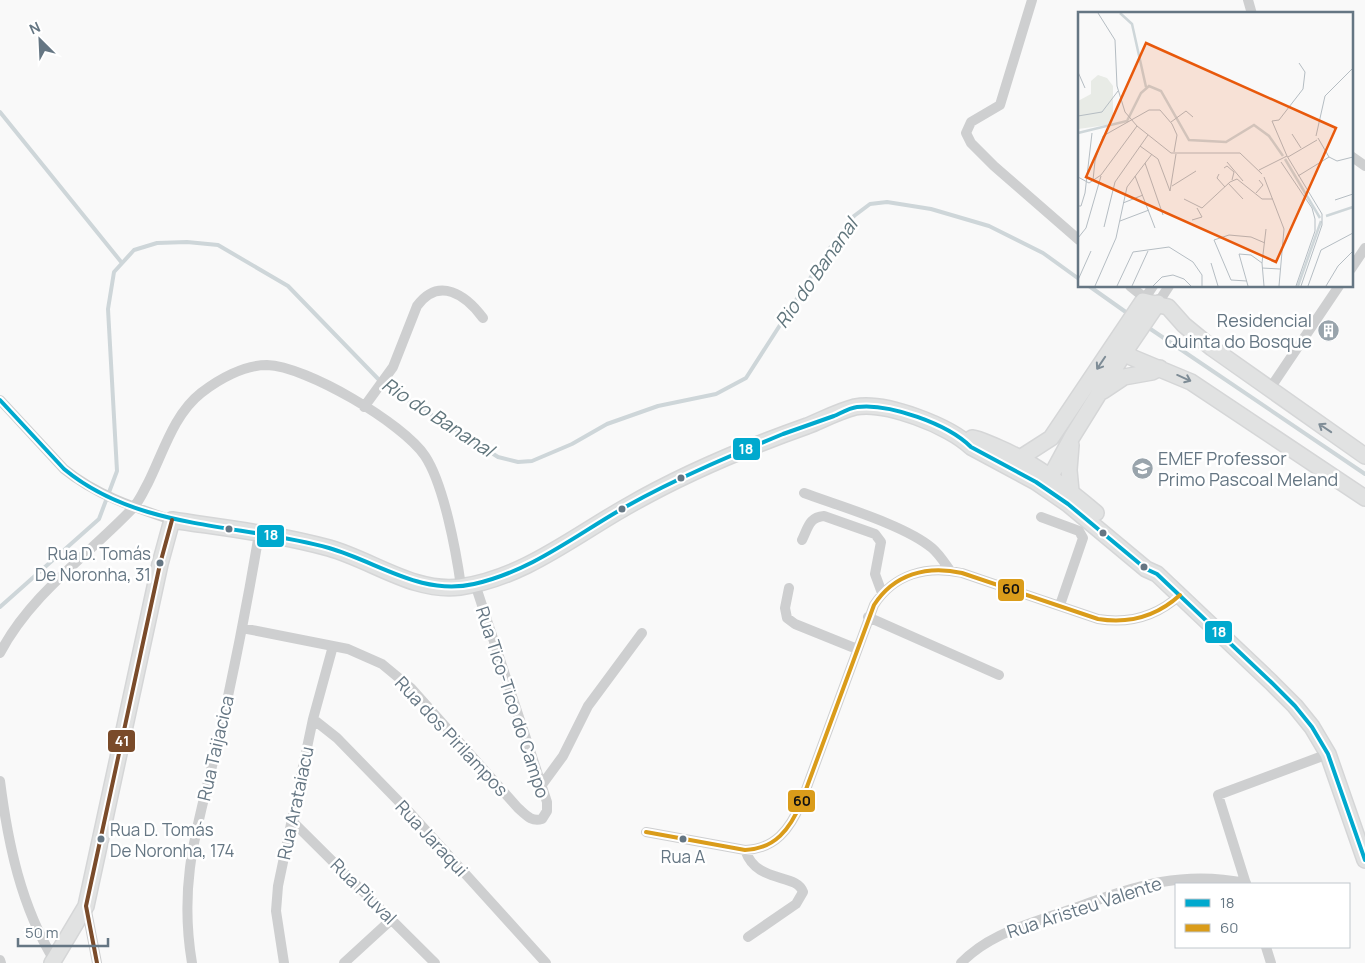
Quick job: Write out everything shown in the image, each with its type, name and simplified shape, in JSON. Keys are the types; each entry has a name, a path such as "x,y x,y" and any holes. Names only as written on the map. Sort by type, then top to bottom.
{"main road":[{"path":"1017,463 1051,438 1148,303 1168,307 1184,325 1212,348 1365,456"},
{"path":"1130,327 1122,341 1131,357 1191,382 1224,402 1365,498"},
{"path":"1043,478 1057,466 1072,437 1126,350"},
{"path":"1097,397 1105,389 1124,377 1152,372 1160,368"},
{"path":"53,962 86,906 162,556 172,520 330,548 416,582 447,588 468,585 539,559 563,547 623,509 679,479 751,448 856,407 890,410 906,414 962,438 971,446 1017,463 1043,478 1072,491 1152,563 1157,574"},
{"path":"1002,450 1027,444 1059,425"},
{"path":"1072,437 1069,470 1072,491"},
{"path":"962,438 974,438 1002,450 1017,463"},
{"path":"1043,478 1146,569 1157,574 1180,594 1295,706 1312,727 1328,754 1365,860"}],"street":[{"path":"1032,0 1000,105 971,122 966,133 971,143 994,166 1078,239"},
{"path":"1352,157 1365,166"},
{"path":"1352,268 1365,248"},
{"path":"1132,288 1148,303"},
{"path":"1148,303 1152,288"},
{"path":"1148,303 1166,288"},
{"path":"1269,390 1338,288"},
{"path":"364,407 393,367 417,306 424,297 432,292 443,290 464,298 475,307 483,318"},
{"name":"Rua Tico-Tico do Campo","path":"0,653 17,624 43,593 134,507 177,423 200,394 235,373 252,367 266,365 313,377 364,407 408,438 425,456 431,467 468,585 547,802 547,810 542,819"},
{"path":"0,400 64,469 117,502 172,520"},
{"path":"804,493 874,519 926,543 940,556 949,569"},
{"path":"802,540 811,519 816,516 824,516 875,534 881,542 875,574 882,593"},
{"path":"1041,517 1078,531 1083,538 1060,605"},
{"name":"Rua Taijacica","path":"192,963 186,915 190,864 242,628 259,534"},
{"path":"646,832 745,850 756,850 769,846 788,829 795,818 868,617 882,593 909,574 949,569 995,582 1098,619 1129,621 1155,612 1180,594"},
{"path":"789,588 785,608 787,618 795,624 857,649"},
{"path":"868,617 1000,675"},
{"name":"Rua dos Pirilampos","path":"242,628 333,646 372,658 393,672 455,735 528,818 536,821 542,819"},
{"path":"541,786 563,756 588,706 642,632"},
{"name":"Rua Arataiacu","path":"284,963 276,901 313,719 333,646"},
{"name":"Rua Jaraqui","path":"313,719 337,738 412,816 546,963"},
{"path":"1246,883 1218,795 1328,754"},
{"path":"0,781 16,868 33,922 53,962"},
{"name":"Rua Piuval","path":"291,820 435,963"},
{"path":"745,850 752,866 759,872 798,884 804,892 796,904 748,938"},
{"name":"Rua Aristeu Valente","path":"961,963 997,936 1150,882 1197,877 1222,878 1246,883"},
{"path":"86,906 97,963"},
{"path":"344,963 392,919"},
{"path":"1266,948 1271,963"}],"waterway":[{"path":"0,112 122,263"},
{"name":"Rio do Bananal","path":"0,607 99,519 117,471 108,309 114,272 134,250 157,243 187,242 218,245 288,286 384,385 498,457 518,462 532,461 572,444 607,424 658,406 716,394 746,378 827,252 854,216 870,204 887,202 931,209 989,226 1043,253 1078,278"},
{"path":"1092,288 1130,315"},
{"path":"1146,326 1365,474"}],"transit line":[{"name":"18","path":"0,400 64,469 93,489 125,504 157,515 329,548 418,582 455,586 474,584 515,570 554,551 627,506 665,486 763,442 851,408 885,408 917,417 948,430 971,447 1036,482 1068,504 1146,569 1157,574 1271,682 1295,706 1312,727 1328,754 1365,860"},
{"name":"41","path":"97,963 86,906 160,564 172,520"},
{"name":"60","path":"646,832 745,850 765,846 780,836 792,821 801,803 874,605 891,586 912,574 936,570 962,573 1098,619 1109,620 1131,619 1152,614 1171,603 1180,595"}],"place":[{"name":"Residencial Quinta do Bosque","path":"1328,330"},
{"name":"EMEF Professor Primo Pascoal Meland","path":"1142,468"},
{"name":"Rua D. Tomás De Noronha, 31","path":"160,563"},
{"name":"Rua D. Tomás De Noronha, 174","path":"101,839"},
{"name":"Rua A","path":"683,839"}]}
